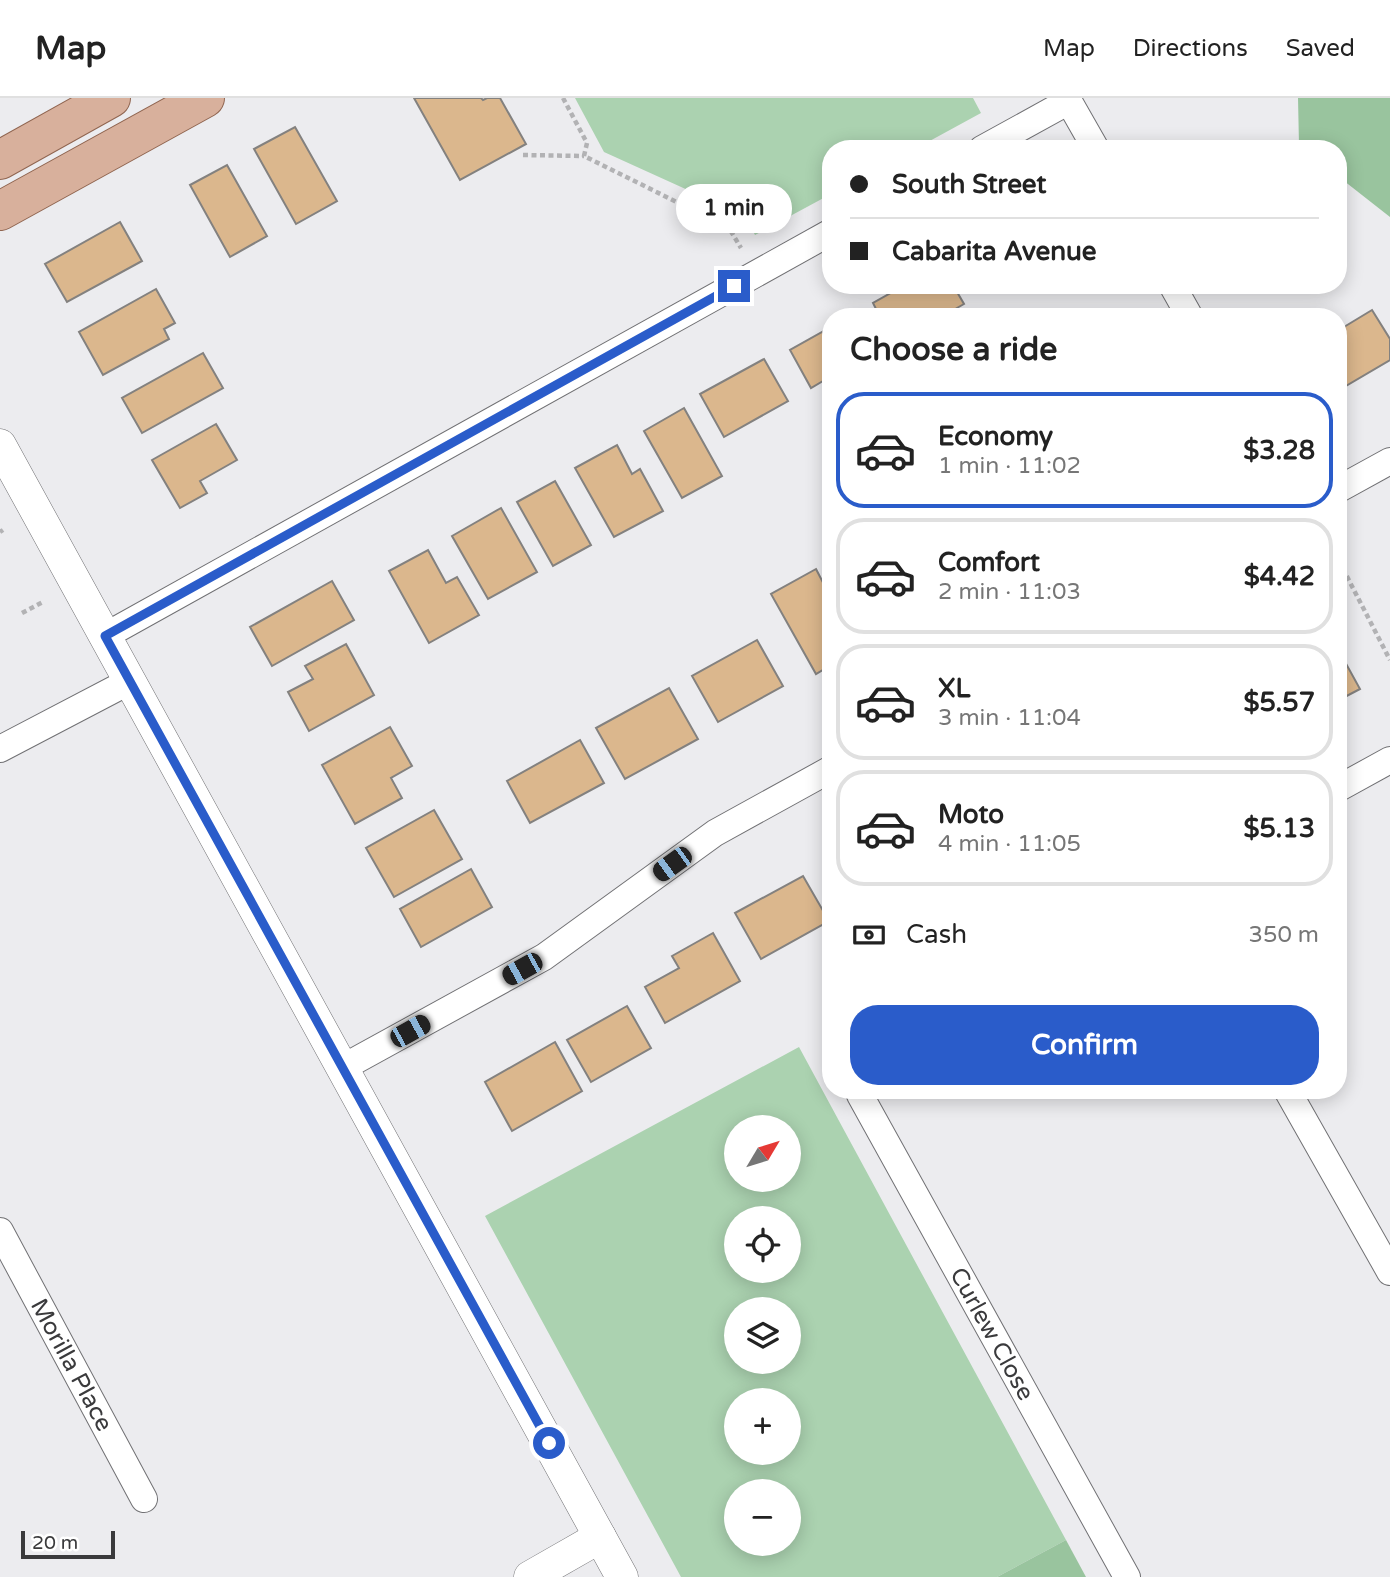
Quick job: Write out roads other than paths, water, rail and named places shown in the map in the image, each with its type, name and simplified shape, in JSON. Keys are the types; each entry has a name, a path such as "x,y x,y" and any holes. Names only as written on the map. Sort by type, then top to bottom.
{"main road":[{"path":"0,160 111,98"},
{"path":"0,211 205,98"}],"street":[{"path":"997,140 1068,99 1091,140"},
{"path":"105,636 822,238"},
{"path":"0,445 622,1577"},
{"path":"1347,485 1390,461"},
{"path":"0,749 130,681"},
{"path":"1347,784 1390,761"},
{"path":"342,1068 544,957 715,834 822,774"},
{"name":"Curlew Close","path":"863,1099 1127,1577"},
{"path":"1292,1099 1390,1272"},
{"name":"Morilla Place","path":"0,1231 144,1499"},
{"path":"530,1577 600,1537"}]}
